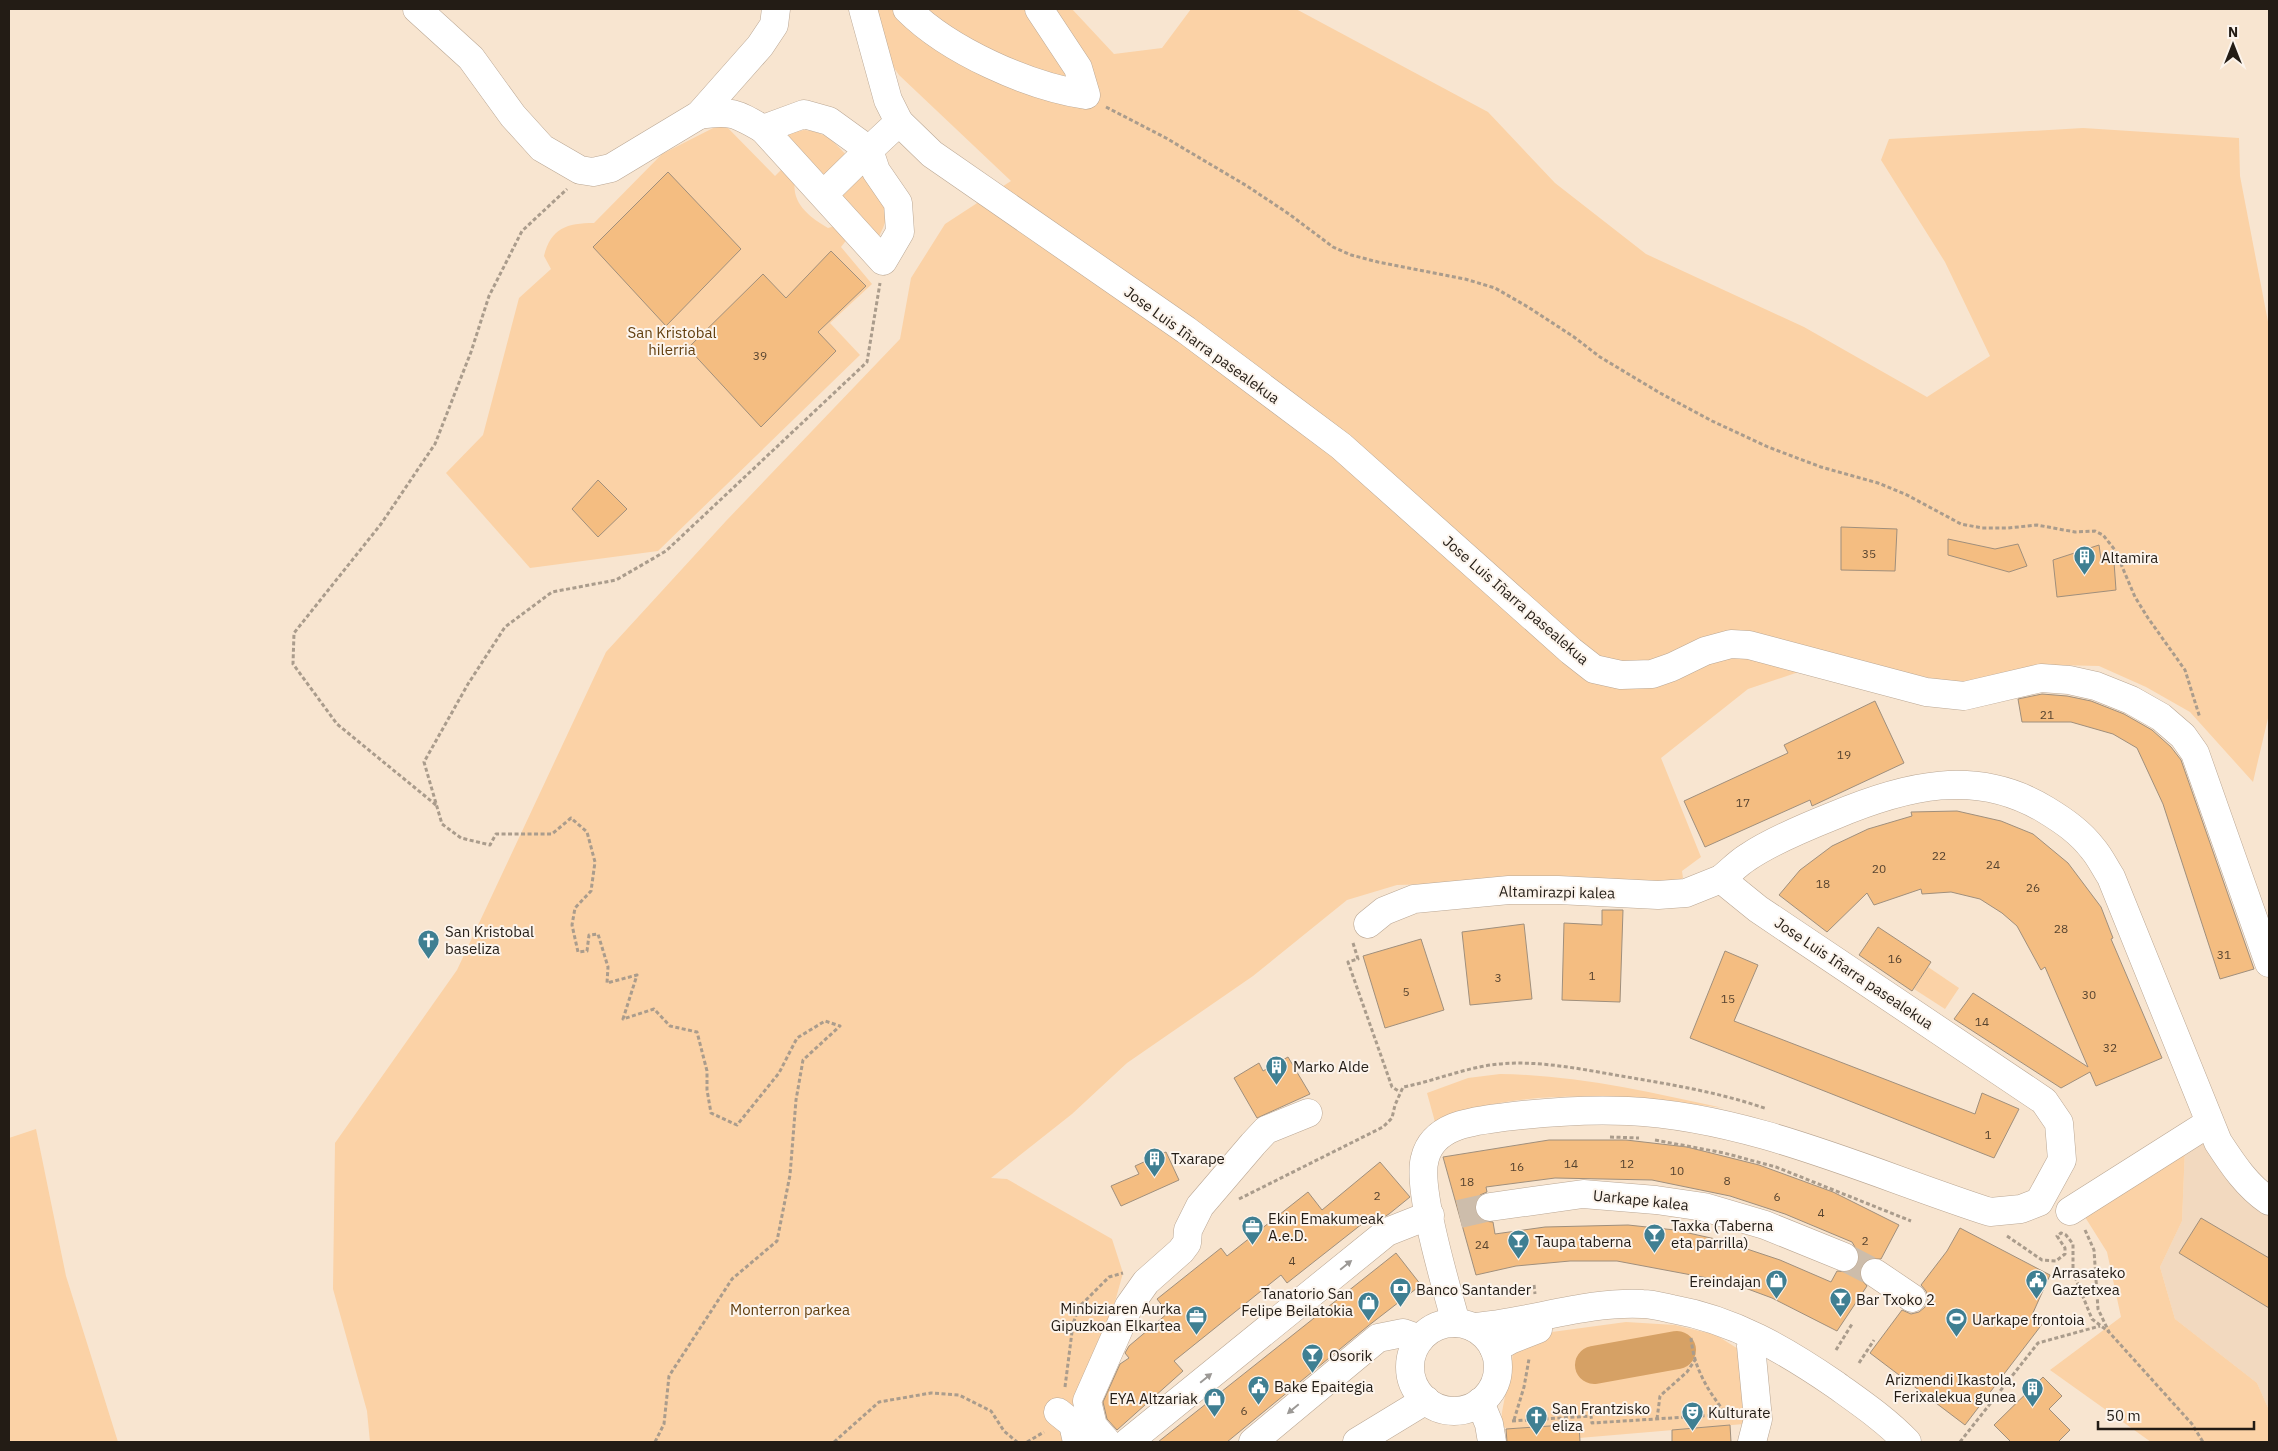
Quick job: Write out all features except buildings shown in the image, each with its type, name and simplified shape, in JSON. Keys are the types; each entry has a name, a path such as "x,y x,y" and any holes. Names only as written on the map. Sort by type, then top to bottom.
{"street":[{"path":"417,9 471,58 513,116 542,148 580,170 586,171 611,168 699,115 760,46 774,24 776,9"},
{"name":"Jose Luis Iñarra pasealekua","path":"863,9 888,100 899,122 932,154 1186,330 1341,446 1571,651 1594,669 1621,675 1652,674 1672,667 1705,651 1731,644 1749,645 1926,692 1964,696 2041,678 2069,680 2096,686 2131,700 2160,717 2184,736 2195,753 2269,962"},
{"path":"907,9 935,32 968,52 1034,81 1086,95 1078,68 1039,9"},
{"path":"699,115 720,112 738,114 763,129 883,261 900,232 898,203 876,172 869,150 829,121 804,114 763,129"},
{"path":"824,194 899,122"},
{"path":"1721,879 1748,857 1813,824 1870,800 1904,791 1969,784 2003,790 2036,804 2068,823 2092,848 2111,877 2218,1142 2232,1164 2256,1192 2269,1201"},
{"name":"Jose Luis Iñarra pasealekua","path":"1430,1215 1423,1177 1425,1157 1431,1145 1444,1132 1462,1123 1558,1111 1629,1111 1682,1118 1774,1138 1990,1212 2021,1210 2039,1202 2062,1160 2059,1124 2044,1101 1758,909 1721,879"},
{"name":"Altamirazpi kalea","path":"1368,924 1384,911 1414,899 1509,890 1558,890 1658,895 1686,893 1721,879"},
{"path":"1107,1442 1093,1426 1087,1401 1129,1306 1146,1282 1181,1251 1187,1243 1188,1230 1200,1206 1253,1144 1266,1130 1308,1113"},
{"path":"2079,1206 2201,1128"},
{"name":"Uarkape kalea","path":"1490,1207 1583,1194 1656,1200 1704,1207 1765,1225 1844,1257"},
{"path":"1128,1442 1387,1232 1430,1215 1464,1325 1486,1336 1497,1358 1497,1378 1493,1387 1487,1423 1464,1409 1436,1405 1417,1390 1412,1378 1410,1364 1413,1350 1420,1339 1436,1327 1464,1325 1496,1325 1602,1306 1643,1304 1717,1319 1750,1332 1824,1377 1879,1416 1907,1442"},
{"path":"1494,1349 1510,1340 1543,1327 1607,1316 1645,1315 1690,1321 1726,1333 1751,1346 1822,1390 1861,1419 1885,1442"},
{"path":"1252,1442 1378,1338 1402,1333 1420,1339"},
{"path":"1751,1346 1755,1431"},
{"path":"1357,1442 1436,1405"},
{"path":"1390,1442 1436,1405"},
{"path":"1058,1412 1073,1424 1077,1442"}],"path":[{"path":"1086,95 1252,189 1333,247 1351,255 1378,262 1465,279 1496,288 1536,312 1600,357 1660,393 1712,422 1768,447 1821,467 1878,483 1907,495 1961,524 1982,528 2008,528 2037,524 2075,532 2095,531 2103,535 2114,550 2140,604 2184,670 2202,722"},
{"path":"437,805 337,724 293,664 294,633 381,524 435,444 471,352 489,296 522,231 586,171"},
{"path":"655,1442 664,1424 669,1376 732,1279 777,1241 790,1175 796,1100 803,1060 840,1026 825,1021 797,1038 779,1073 737,1125 711,1113 707,1090 707,1070 697,1032 670,1026 654,1009 623,1019 637,975 607,983 608,967 598,934 590,935 587,952 578,952 572,925 575,908 591,890 595,862 587,832 571,818 552,834 496,834 490,845 461,838 442,824 424,762 468,684 505,627 552,592 616,580 666,551 868,362 883,261"},
{"path":"1348,962 1392,1086 1400,1092"},
{"path":"1602,1136 1642,1138"},
{"path":"1652,1139 1724,1153 1776,1167 1853,1196 1911,1221"},
{"path":"2002,1233 2042,1260 2056,1261 2065,1254 2065,1248 2057,1236 2061,1233 2066,1235 2073,1244 2071,1261 2079,1288 2092,1319 2110,1332"},
{"path":"1690,1321 1698,1371 1706,1387 1726,1414"},
{"path":"1836,1350 1852,1324"},
{"path":"1960,1442 2038,1343 2101,1326"},
{"path":"1859,1363 1874,1340"},
{"path":"1657,1419 1660,1396 1687,1372 1695,1360"},
{"path":"834,1442 879,1402 931,1393 959,1395 990,1411 1004,1431 1017,1442"},
{"path":"1487,1423 1591,1416 1592,1423 1742,1414 1742,1419 1755,1431"}],"shaded area":[{"path":"2208,1142 2269,1213 2269,1410 2257,1383 2175,1319 2160,1267 2182,1221 2185,1148"}],"green space":[{"name":"Monterron parkea","path":"853,9 1072,9 1114,54 1162,48 1191,9 1296,9 1488,112 1555,183 1646,254 1804,327 1927,397 1990,356 1945,262 1881,160 1889,139 2083,128 2239,138 2240,176 2269,327 2269,714 2253,782 2190,712 2146,687 2099,666 2055,665 1966,686 1840,658 1748,689 1661,758 1701,857 1682,871 1683,878 1669,885 1624,879 1397,885 1347,900 1253,976 1127,1063 1072,1114 991,1178 1007,1179 1112,1239 1123,1273 1076,1442 370,1442 367,1411 333,1289 335,1143 457,970 606,652 726,521 900,339 911,278 945,224 1011,181 899,75"},
{"name":"San Kristobal hilerria","path":"723,123 775,176 783,168 795,180 796,196 808,214 828,228 838,225 848,238 841,247 872,284 830,323 860,355 658,551 530,568 446,473 483,435 519,298 551,269 544,256 551,239 556,233 568,226 594,223 662,154"},
{"path":"804,130 824,135 834,142 848,157 823,181 786,137 793,132"},
{"path":"864,174 881,198 886,211 886,219 878,238 841,197"},
{"path":"1928,967 1959,988 1945,1009 1914,989"},
{"path":"1500,1074 1557,1077 1585,1081 1640,1090 1723,1108 1652,1100 1577,1097 1540,1098 1503,1102 1468,1110 1435,1122 1427,1093 1468,1078"},
{"path":"36,1129 66,1276 118,1442 9,1442 9,1138"},
{"path":"2185,1148 2182,1221 2160,1267 2175,1319 2257,1383 2269,1410 2269,1442 2151,1442 2050,1370 2121,1317 2107,1252 2085,1217"},
{"path":"1626,1322 1675,1325 1716,1335 1743,1352 1749,1405 1743,1408 1744,1424 1579,1438 1579,1424 1508,1429 1501,1426 1513,1354 1520,1344 1537,1334"}],"waterway":[{"path":"1594,1365 1677,1350"}],"tunnel":[{"path":"1459,1214 1490,1207"},
{"path":"1844,1257 1875,1273"}],"place":[{"name":"Altamira","path":"2085,576"},
{"name":"San Kristobal baseliza","path":"429,959"},
{"name":"Marko Alde","path":"1277,1085"},
{"name":"Txarape","path":"1155,1177"},
{"name":"Ekin Emakumeak A.e.D.","path":"1252,1246"},
{"name":"Taxka (Taberna eta parrilla)","path":"1655,1253"},
{"name":"Taupa taberna","path":"1519,1260"},
{"name":"Ereindajan","path":"1777,1300"},
{"name":"Arrasateko Gaztetxea","path":"2036,1300"},
{"name":"Banco Santander","path":"1400,1308"},
{"name":"Bar Txoko 2","path":"1840,1318"},
{"name":"Tanatorio San Felipe Beilatokia","path":"1369,1321"},
{"name":"Minbiziaren Aurka Gipuzkoan Elkartea","path":"1197,1336"},
{"name":"Uarkape frontoia","path":"1956,1338"},
{"name":"Osorik","path":"1313,1374"},
{"name":"Bake Epaitegia","path":"1258,1405"},
{"name":"Arizmendi Ikastola, Ferixalekua gunea","path":"2032,1407"},
{"name":"EYA Altzariak","path":"1214,1417"},
{"name":"Kulturate","path":"1692,1431"},
{"name":"San Frantzisko eliza","path":"1536,1436"}]}
